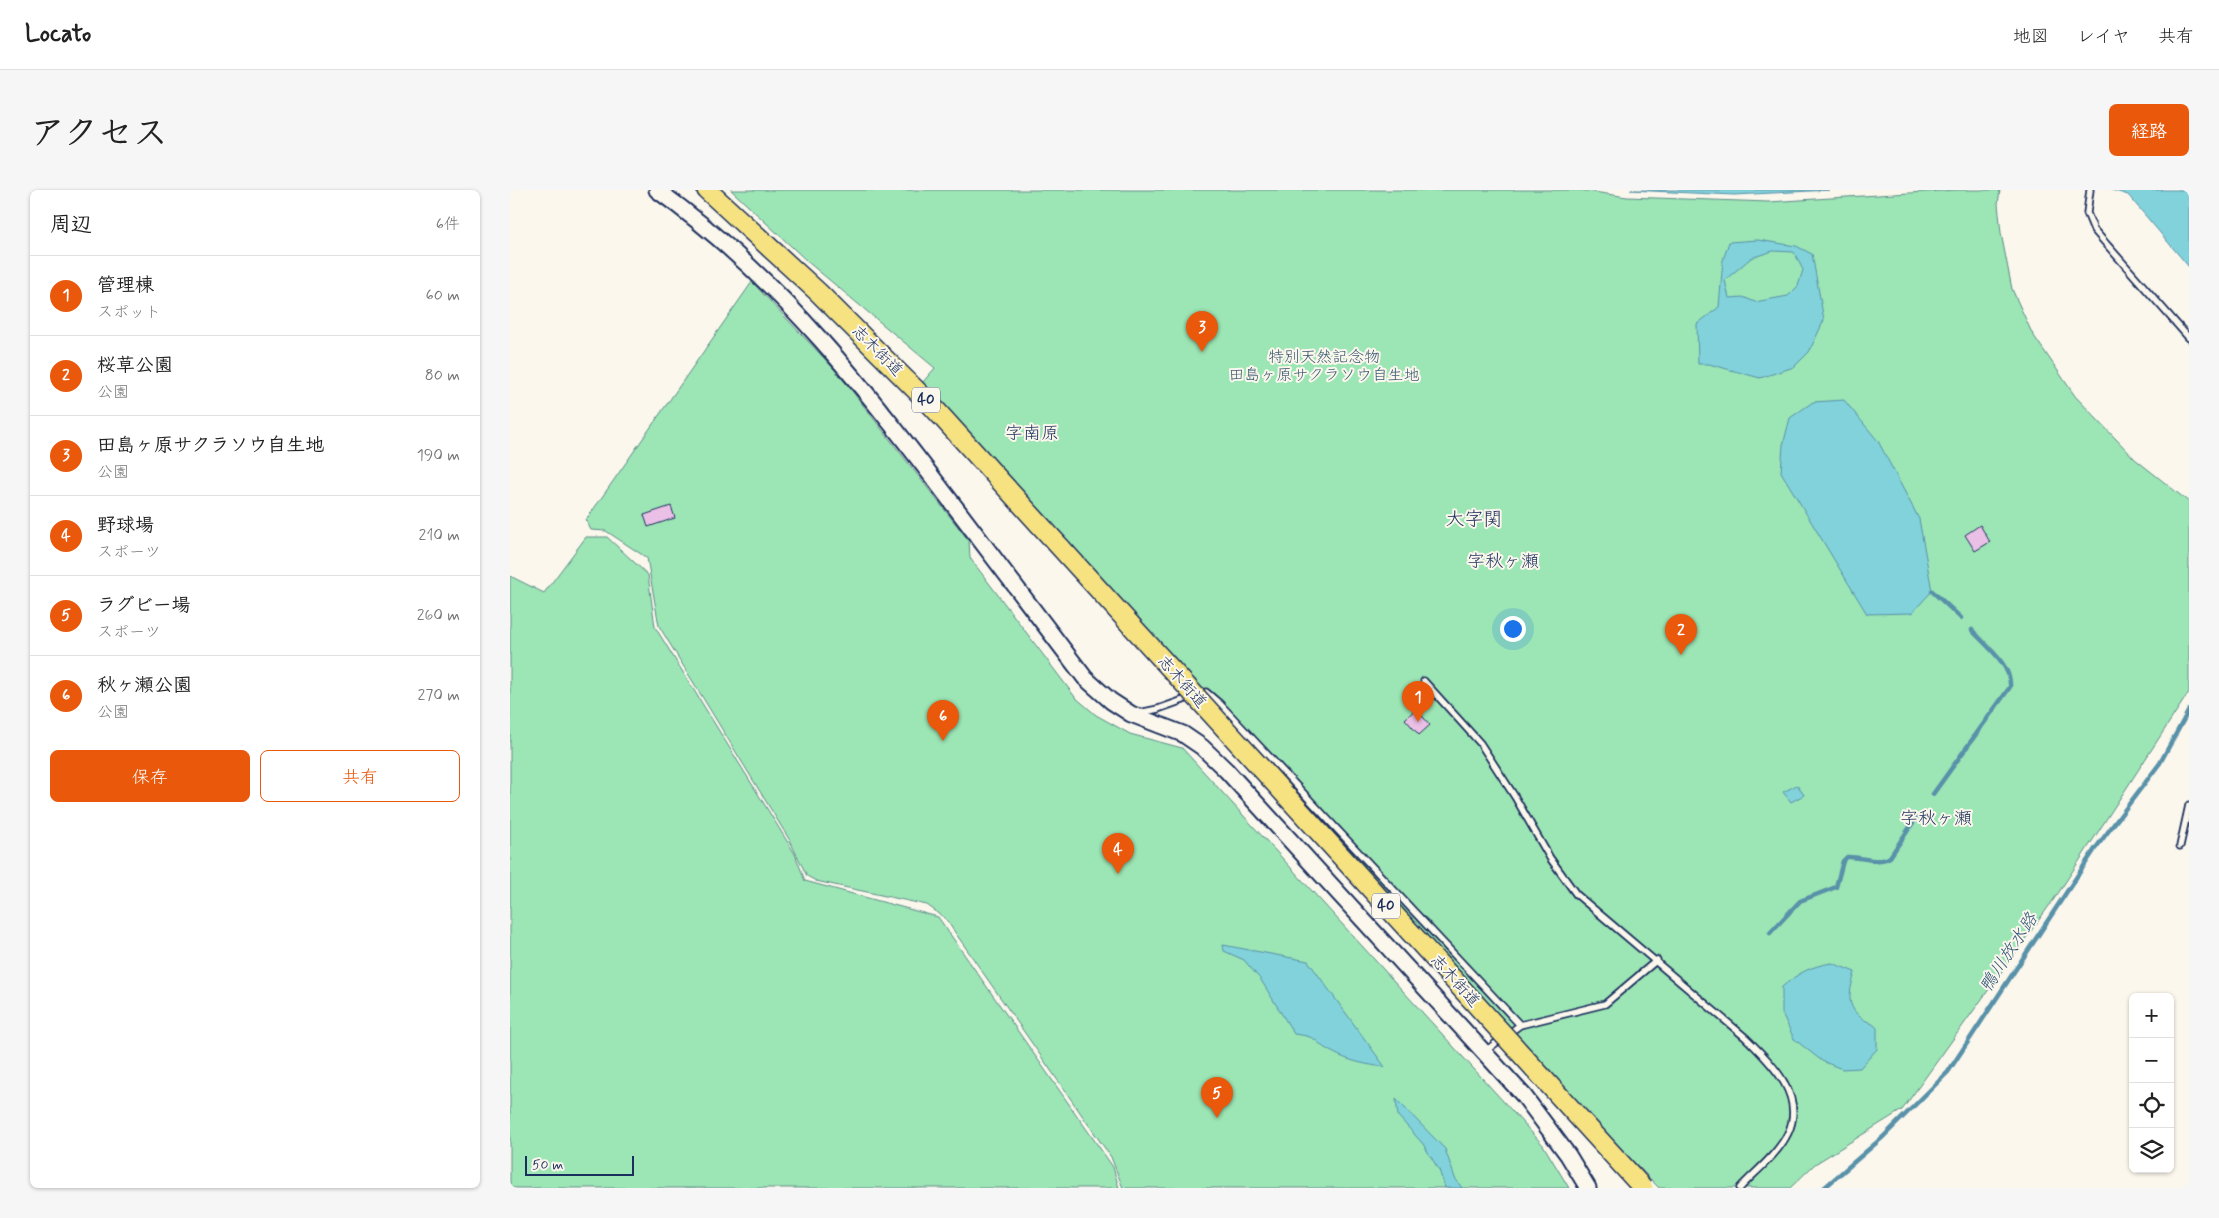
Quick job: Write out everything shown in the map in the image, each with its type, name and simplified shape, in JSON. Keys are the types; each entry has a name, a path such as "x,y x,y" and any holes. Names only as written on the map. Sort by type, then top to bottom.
{"main road":[{"name":"志木街道","path":"707,190 819,293 933,407 1643,1188"}],"street":[{"path":"657,190 701,222 757,272 839,358 1085,678 1111,701 1131,714 1183,734 1202,747 1333,885 1539,1114 1568,1154 1588,1188"}],"lane":[{"path":"2090,192 2088,213 2094,230 2189,338"},
{"path":"1424,681 1480,743 1515,797 1550,858 1572,888 1592,908 1657,960 1746,1038 1770,1062 1789,1091 1793,1110 1788,1133 1768,1159 1740,1188"},
{"path":"1131,714 1158,709 1206,692 1220,704 1520,1025"},
{"path":"2180,846 2189,805"},
{"path":"1484,1052 1520,1025 1606,1004 1657,960"}],"green space":[{"name":"特別天然記念物 田島ヶ原サクラソウ自生地","path":"731,190 1580,190 1627,197 1769,202 1956,190 2000,190 1998,204 2001,233 2012,289 2032,333 2075,396 2135,459 2189,502 2189,692 2059,892 1902,1110 1815,1164 1790,1188 1659,1188 1558,1083 1139,619 922,383 935,368 809,263"},
{"path":"752,282 838,373 969,541 970,558 1075,697 1096,715 1130,734 1182,748 1543,1145 1569,1188 1123,1188 1111,1157 945,918 927,905 816,881 807,876 789,839 659,626 647,558 606,531 591,530 586,520"},
{"path":"586,537 607,537 648,575 655,627 795,854 805,881 938,917 1113,1167 1119,1188 510,1188 510,576 544,593"}],"water":[{"path":"1630,190 1830,190 1734,195"},
{"path":"2112,190 2189,190 2189,267 2128,195"},
{"path":"1758,240 1796,246 1812,254 1824,320 1809,352 1794,367 1760,378 1709,364 1698,364 1697,324 1719,307 1723,260 1729,242","holes":["1773,251 1794,252 1803,270 1798,286 1788,296 1755,302 1743,297 1729,298 1725,280 1751,258"]},
{"path":"1844,400 1878,441 1919,519 1932,591 1912,613 1867,614 1781,472 1783,445 1790,418 1813,402"},
{"path":"1797,785 1804,795 1791,802 1783,792"},
{"path":"1223,945 1308,961 1385,1067 1344,1058 1326,1049 1309,1037 1294,1034 1261,980 1244,960 1224,951"},
{"path":"1832,963 1855,972 1850,1001 1855,1012 1860,1017 1877,1028 1877,1049 1860,1068 1842,1069 1822,1061 1794,1039 1782,1013 1782,987 1805,971"},
{"path":"1396,1099 1445,1149 1455,1178 1462,1188 1445,1188 1439,1170 1423,1144 1398,1116"}],"building":[{"path":"671,506 675,518 648,527 644,515"},
{"path":"1980,525 1990,542 1975,551 1965,535"},
{"path":"1416,709 1430,725 1419,735 1405,719"}],"waterway":[{"path":"1932,591 1961,618"},
{"path":"1933,794 2010,687 2010,679 2003,664 1972,630"},
{"name":"鴨川放水路","path":"1824,1188 1883,1137 1948,1072 2095,849 2160,763 2189,710"},
{"path":"1770,933 1800,901 1836,887 1843,861 1847,857 1875,860 1890,857 1916,818"}],"place":[{"name":"田島ヶ原サクラソウ自生地","path":"1202,352"},
{"name":"桜草公園","path":"1681,655"},
{"name":"管理棟","path":"1418,722"},
{"name":"秋ヶ瀬公園","path":"943,741"},
{"name":"野球場","path":"1118,874"},
{"name":"ラグビー場","path":"1217,1118"}],"district":[{"name":"字南原","path":"1032,434"},
{"name":"大字関","path":"1474,519"},
{"name":"字秋ヶ瀬","path":"1503,562"},
{"name":"字秋ヶ瀬","path":"1936,819"}]}
